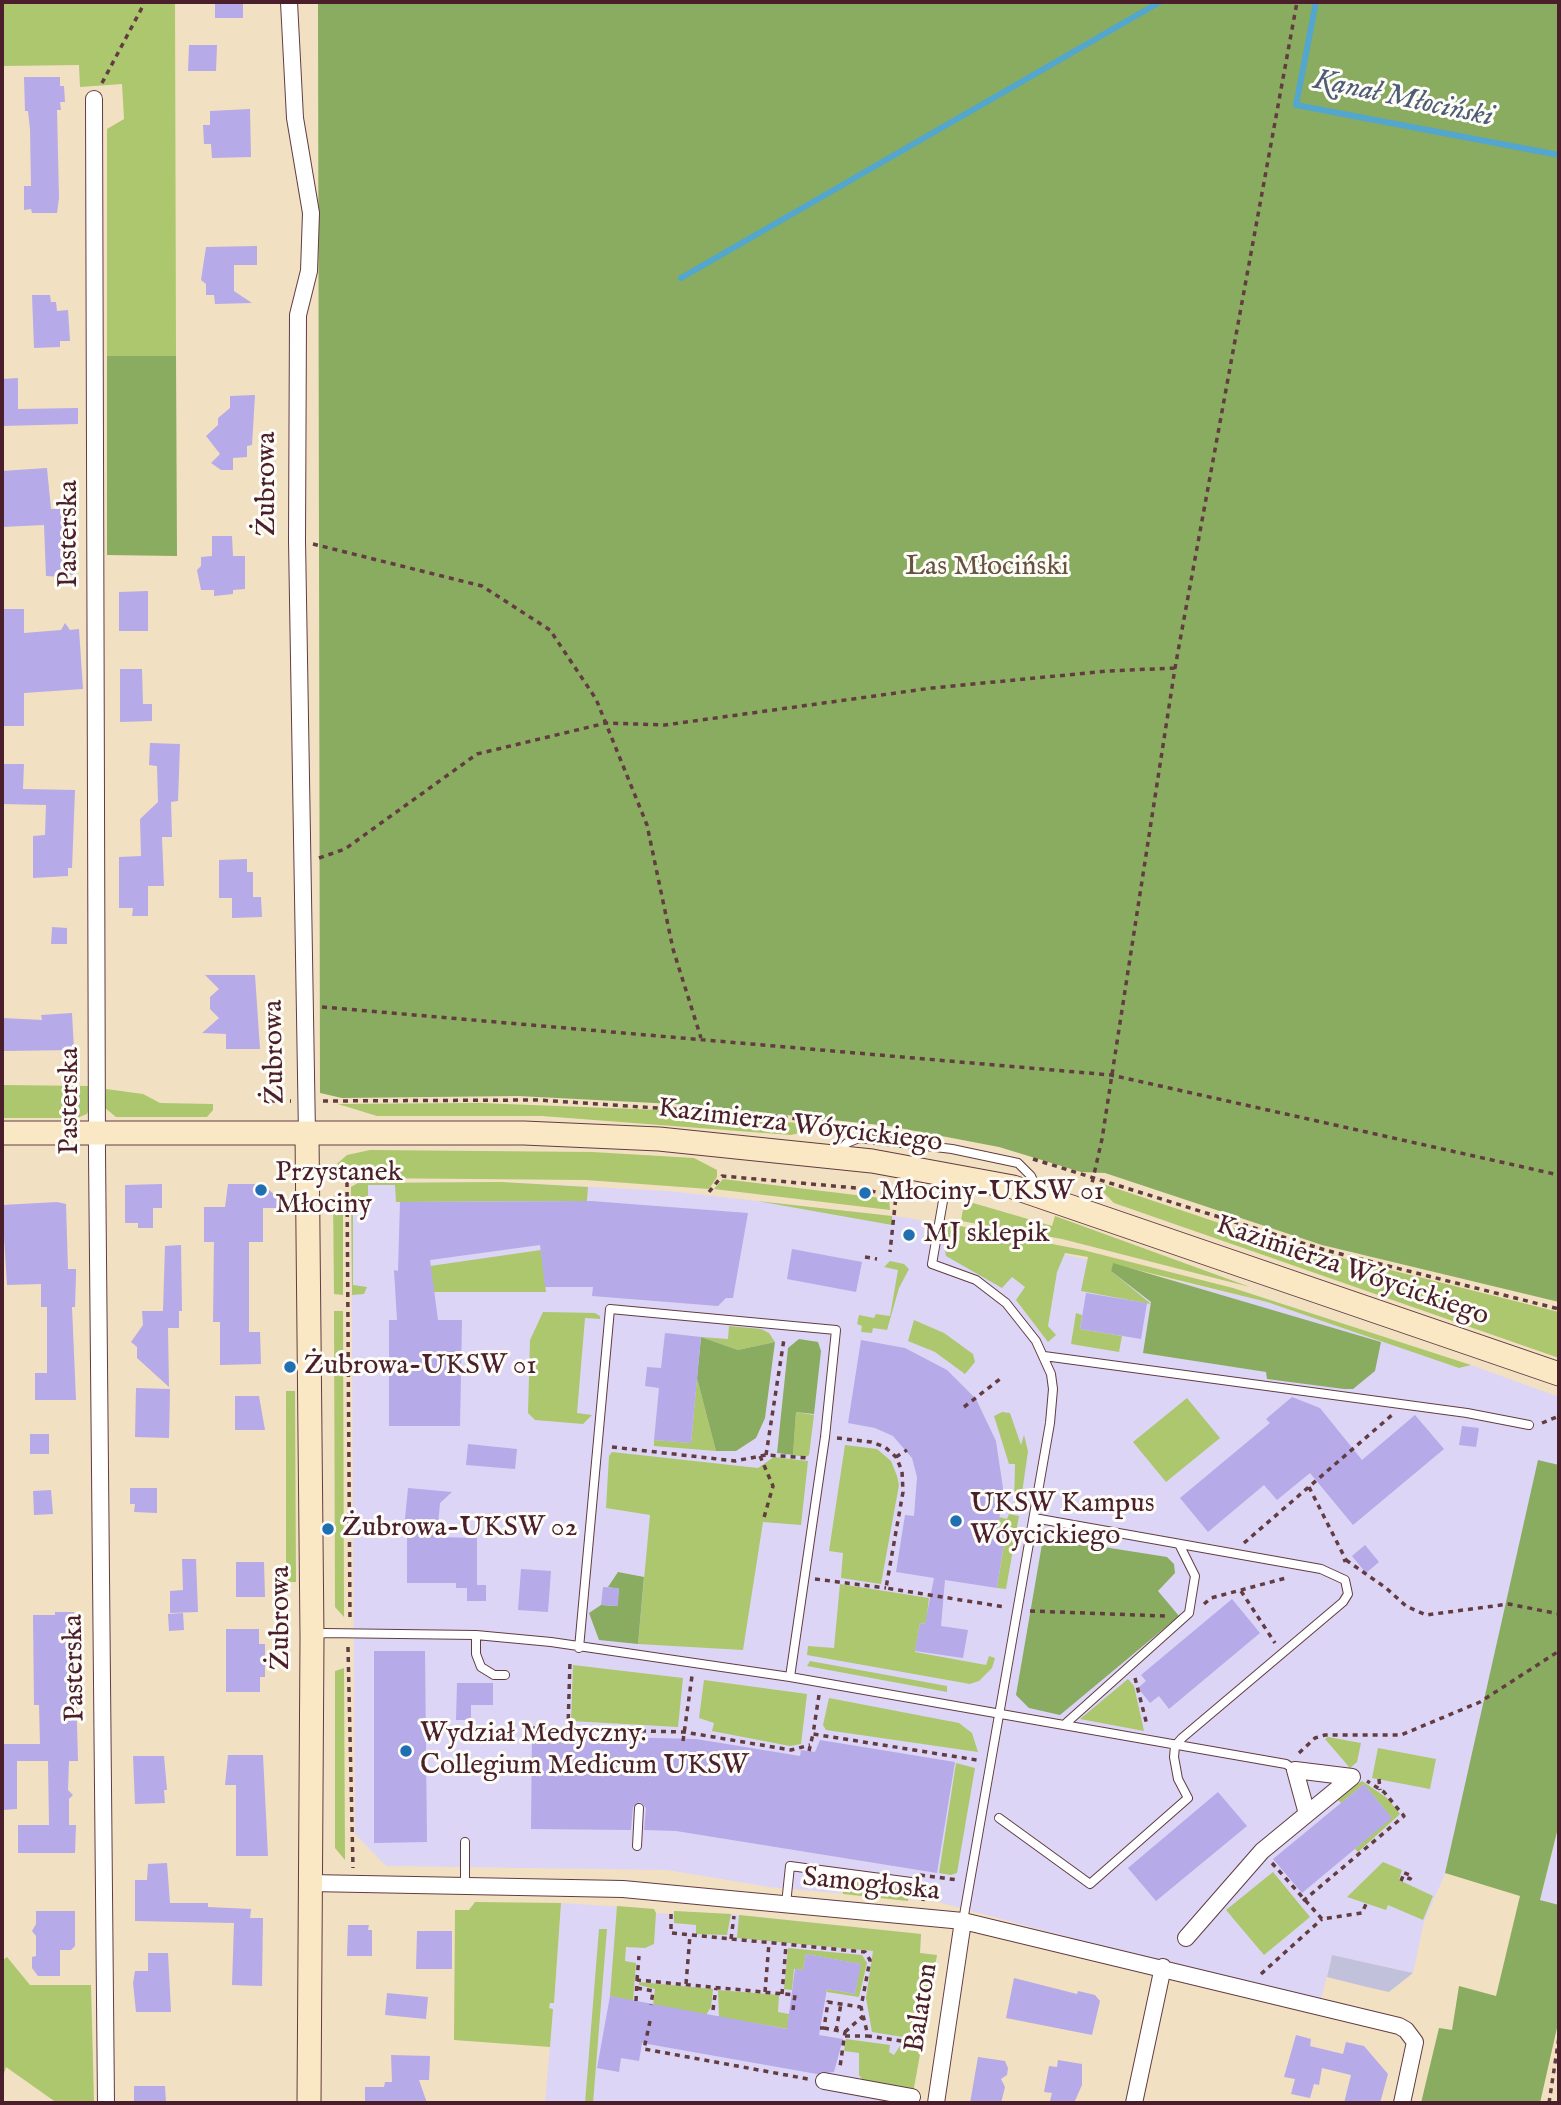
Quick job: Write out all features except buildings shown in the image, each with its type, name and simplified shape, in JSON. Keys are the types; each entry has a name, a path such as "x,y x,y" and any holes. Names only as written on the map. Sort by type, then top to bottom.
{"street":[{"name":"Żubrowa","path":"289,2 295,117 311,213 309,271 298,315 297,540 312,1638 309,2103"},
{"name":"Pasterska","path":"94,99 97,1134 106,2103"},
{"name":"Kazimierza Wóycickiego","path":"2,1133 596,1135 834,1156 947,1174 1039,1195 1559,1374"},
{"path":"1307,1814 1291,1767 1352,1777"},
{"path":"1186,1938 1262,1851 1352,1777"},
{"name":"Samogłoska","path":"310,1883 623,1889 963,1922 1163,1967 1399,2026 1412,2036 1414,2051 1402,2103"},
{"name":"Balaton","path":"936,2103 963,1922"},
{"path":"1134,2103 1163,1967"},
{"path":"827,2082 912,2097"}],"lane":[{"path":"834,1156 847,1143 859,1138 952,1149 1018,1163 1031,1176 1039,1195"},
{"path":"947,1174 932,1264 976,1280 999,1296 1026,1325 1051,1374 1053,1403 963,1922"},
{"path":"579,1648 610,1309 836,1329 822,1460 790,1676"},
{"path":"1044,1356 1404,1405 1529,1425"},
{"path":"999,1818 1090,1884 1188,1798 1175,1768 1175,1746 1343,1602 1348,1594 1345,1580 1321,1569 1034,1518"},
{"path":"1064,1725 1183,1621 1192,1602 1195,1576 1179,1545"},
{"path":"312,1638 324,1633 476,1635 579,1648 790,1676 1291,1767"},
{"path":"476,1635 476,1654 481,1667 494,1675 505,1675"},
{"path":"637,1846 639,1808"},
{"path":"465,1842 465,1885"},
{"path":"786,1904 790,1866 911,1882"}],"path":[{"path":"94,99 145,2"},
{"path":"1096,1177 1175,668 1297,2"},
{"path":"297,540 482,586 550,630 596,699 648,825 673,949 701,1038"},
{"path":"301,865 345,849 477,754 606,723 665,725 932,688 1108,671 1175,668"},
{"path":"305,1005 1111,1075 1559,1175"},
{"path":"306,1101 538,1100 776,1116 859,1128"},
{"path":"1027,1158 1096,1177 1325,1250 1559,1309"},
{"path":"709,1192 722,1176 856,1188 896,1196 890,1252"},
{"path":"347,1182 350,1625"},
{"path":"865,1257 877,1259"},
{"path":"766,1455 786,1325"},
{"path":"964,1407 1000,1379"},
{"path":"1232,1553 1404,1405"},
{"path":"1529,1425 1559,1416"},
{"path":"846,1439 878,1444 896,1457 904,1478 886,1588"},
{"path":"599,1446 735,1461 766,1455 822,1460"},
{"path":"896,1457 907,1450"},
{"path":"760,1456 773,1486 763,1521"},
{"path":"1346,1560 1386,1588 1406,1606 1426,1615 1509,1604 1559,1614"},
{"path":"804,1577 1007,1607"},
{"path":"1240,1590 1282,1654"},
{"path":"1030,1611 1164,1615 1183,1621"},
{"path":"348,1647 353,1882"},
{"path":"1291,1767 1315,1738 1325,1735 1401,1735 1480,1702 1559,1651"},
{"path":"568,1729 570,1661"},
{"path":"1131,1666 1151,1741"},
{"path":"683,1741 692,1675"},
{"path":"809,1751 819,1693"},
{"path":"531,1728 684,1732 790,1750 810,1745"},
{"path":"813,1734 974,1760"},
{"path":"1303,1901 1404,1816 1380,1790 1356,1774 1352,1777"},
{"path":"1379,1779 1380,1790"},
{"path":"1262,1851 1303,1901 1322,1919"},
{"path":"1347,1855 1351,1860"},
{"path":"1401,1881 1403,1876 1410,1880 1412,1875 1402,1872"},
{"path":"942,1878 958,1881"},
{"path":"1246,1987 1322,1919 1362,1913 1366,1903"},
{"path":"671,1914 671,1933 866,1952 870,1959 861,2007 868,2036"},
{"path":"731,1939 735,1914"},
{"path":"686,1984 690,1935"},
{"path":"765,1992 769,1943"},
{"path":"782,1994 786,1945"},
{"path":"636,2001 639,1956"},
{"path":"637,1980 794,1995 793,2010"},
{"path":"713,2010 716,1987"},
{"path":"637,1988 653,1991 651,2005"},
{"path":"861,2007 828,2002 822,2028 845,2034 921,2044"},
{"path":"836,2031 841,2004"},
{"path":"650,2021 643,2049 827,2082 845,2034 863,2016"},
{"path":"1549,2103 1559,2037"}],"shaded area":[{"name":"UKSW Kampus Wóycickiego","path":"501,1182 668,1191 910,1218 1267,1302 1459,1368 1471,1365 1559,1397 1559,1736 1458,1819 1451,1860 1424,1922 1413,1973 1332,1955 1321,2000 1160,1962 938,1902 769,1887 667,1870 386,1866 355,1834 351,1187 358,1183"},
{"path":"1559,1825 1559,1905 1540,1900"},
{"path":"561,1903 654,1909 653,1913 673,1914 674,1911 731,1914 921,1934 920,1953 937,1955 911,2103 545,2103 553,2009 549,2009 550,2003 554,2003"},
{"path":"1332,1955 1413,1973 1389,1992 1327,1977"}],"green space":[{"path":"2,2 175,2 176,356 107,356 107,129 124,119 122,84 80,87 79,65 2,66"},
{"name":"Las Młociński","path":"318,2 1559,2 1559,1302 1322,1245 1105,1173 1081,1172 999,1147 889,1126 694,1105 518,1096 342,1098 320,1093"},
{"path":"107,356 176,356 177,556 107,555"},
{"path":"2,1085 90,1086 89,1108 87,1114 77,1118 2,1118"},
{"path":"106,1089 143,1094 160,1103 213,1104 213,1110 207,1117 116,1117 105,1108"},
{"path":"480,1103 661,1110 828,1126 791,1135 542,1116 377,1116 338,1104"},
{"path":"370,1150 592,1152 694,1158 717,1170 717,1177 709,1189 586,1180 362,1178 353,1171 329,1171 347,1155"},
{"path":"723,1179 889,1199 890,1210 714,1189"},
{"path":"501,1182 588,1187 584,1239 574,1201 396,1202 395,1185 368,1185 368,1199 353,1200 353,1285 367,1287 364,1294 352,1295 351,1187 358,1183"},
{"path":"1100,1183 1270,1240 1559,1312 1559,1358 1114,1203 1102,1191"},
{"path":"333,1196 343,1196 343,1295 334,1294"},
{"path":"757,1201 892,1216 892,1225"},
{"path":"973,1203 1052,1226 1055,1216 1250,1287 1062,1239 961,1221 963,1209"},
{"path":"949,1224 1083,1250 1233,1288 1471,1365 1459,1368 1267,1302 1113,1264 1111,1271 1151,1304 1081,1291 1088,1257 1065,1253 1057,1272 1048,1326 1056,1335 1048,1342 1016,1300 1025,1287 1012,1277 1002,1288 946,1256 944,1244 946,1227"},
{"path":"541,1250 546,1292 433,1292 430,1266"},
{"path":"890,1261 904,1264 909,1269 899,1288 887,1330 873,1328 872,1333 861,1332 862,1326 857,1324 859,1315 874,1318 876,1314 890,1316 898,1270 884,1267"},
{"path":"1113,1263 1381,1342 1375,1371 1353,1389 1344,1389 1267,1379 1266,1372 1143,1353 1151,1302 1111,1271"},
{"path":"334,1311 343,1311 344,1617 335,1607"},
{"path":"543,1312 595,1313 600,1316 600,1319 585,1318 577,1413 592,1415 583,1424 535,1420 528,1413 530,1340"},
{"path":"1076,1313 1082,1315 1080,1329 1122,1336 1119,1352 1071,1344"},
{"path":"914,1320 944,1333 973,1354 975,1362 965,1374 935,1352 908,1341"},
{"path":"729,1326 761,1329 769,1333 775,1342 738,1350 701,1337 728,1339"},
{"path":"701,1337 738,1350 775,1342 765,1418 756,1438 736,1451 716,1451 697,1378"},
{"path":"799,1339 818,1342 821,1351 814,1414 796,1412 793,1455 777,1453 788,1348"},
{"path":"697,1378 716,1451 654,1446 654,1440 691,1443"},
{"path":"286,1391 295,1391 296,1582 286,1582"},
{"path":"1187,1398 1220,1438 1166,1482 1133,1442"},
{"path":"796,1412 814,1415 809,1455 806,1457 793,1455"},
{"path":"1002,1412 1010,1413 1021,1445 1024,1435 1028,1451 1020,1507 1014,1507 1015,1464 1009,1464 994,1416"},
{"path":"845,1445 877,1449 891,1461 897,1476 899,1485 881,1584 841,1578 843,1553 829,1551"},
{"path":"612,1452 758,1468 774,1457 808,1461 801,1525 763,1522 743,1650 638,1644 650,1515 606,1508 609,1456"},
{"path":"1538,1460 1559,1465 1559,1824 1540,1900 1559,1905 1559,2019 1540,2103 1421,2103 1439,2028 1452,2030 1459,1986 1496,1996 1520,1896 1445,1873"},
{"path":"1009,1514 1019,1516 1006,1589 997,1588 1006,1531 998,1529 999,1517 1007,1519"},
{"path":"1053,1539 1167,1557 1174,1564 1175,1573 1158,1591 1179,1616 1060,1715 1029,1708 1016,1695 1042,1544"},
{"path":"618,1572 644,1577 638,1644 599,1640 589,1613 601,1605 617,1606 619,1589 608,1587"},
{"path":"840,1584 929,1598 926,1624 920,1623 915,1652 986,1665 989,1656 995,1658 992,1668 979,1681 970,1684 807,1655 808,1646 834,1648"},
{"path":"810,1661 947,1686 947,1692 807,1666"},
{"path":"573,1665 683,1678 678,1727 571,1721"},
{"path":"344,1668 345,1860 335,1848 335,1671"},
{"path":"1128,1679 1134,1686 1144,1731 1080,1719"},
{"path":"704,1680 807,1694 801,1744 790,1746 712,1731 714,1723 699,1718"},
{"path":"829,1698 959,1723 972,1733 978,1752 826,1730 823,1725"},
{"path":"1328,1737 1361,1743 1357,1762 1350,1768 1325,1739"},
{"path":"1378,1748 1436,1759 1430,1789 1372,1778"},
{"path":"956,1763 975,1768 957,1873 951,1875 939,1873"},
{"path":"1362,1781 1387,1798 1400,1814 1358,1852 1355,1849 1391,1817 1364,1784 1341,1803 1337,1799"},
{"path":"1383,1862 1402,1870 1399,1880 1433,1896 1423,1920 1388,1905 1386,1910 1347,1897"},
{"path":"1273,1872 1310,1917 1264,1955 1226,1910"},
{"path":"843,1879 910,1890 908,1901 843,1894"},
{"path":"475,1902 561,1903 554,2003 550,2003 549,2008 553,2009 550,2047 454,2040 455,1910 469,1910"},
{"path":"617,1906 654,1909 656,1913 654,1944 645,1948 626,1947 625,1961 636,1963 633,2001 610,1996"},
{"path":"674,1911 731,1914 727,1935 696,1934 696,1925 674,1923"},
{"path":"739,1915 921,1934 920,1953 937,1955 922,2040 872,2032 866,1998 873,1951 737,1938"},
{"path":"599,1929 607,1929 593,2103 585,2103"},
{"path":"788,1948 862,1955 867,1963 859,1997 827,1992 827,1989 855,1994 860,1964 806,1954 803,1970 794,1969 792,1990 784,1989"},
{"path":"7,1957 30,1985 91,1985 94,2103 57,2103 6,2067 2,2080 2,1961"},
{"path":"639,1982 713,1989 711,2007 706,2015 653,2005 655,1989 639,1985"},
{"path":"718,1990 779,1995 778,2012 789,2014 788,2029 719,2017"},
{"path":"846,2039 890,2045 889,2052 894,2055 900,2046 921,2049 913,2093 865,2083 859,2075 859,2053 844,2051"}],"waterway":[{"path":"681,278 1160,2"},
{"name":"Kanał Młociński","path":"1316,2 1296,105 1559,155"}],"place":[{"name":"Przystanek Młociny","path":"261,1190"},
{"name":"Młociny-UKSW 01","path":"865,1193"},
{"name":"MJ sklepik","path":"909,1235"},
{"name":"Żubrowa-UKSW 01","path":"290,1367"},
{"name":"UKSW Kampus Wóycickiego","path":"956,1521"},
{"name":"Żubrowa-UKSW 02","path":"328,1529"},
{"name":"Wydział Medyczny. Collegium Medicum UKSW","path":"406,1751"}]}
